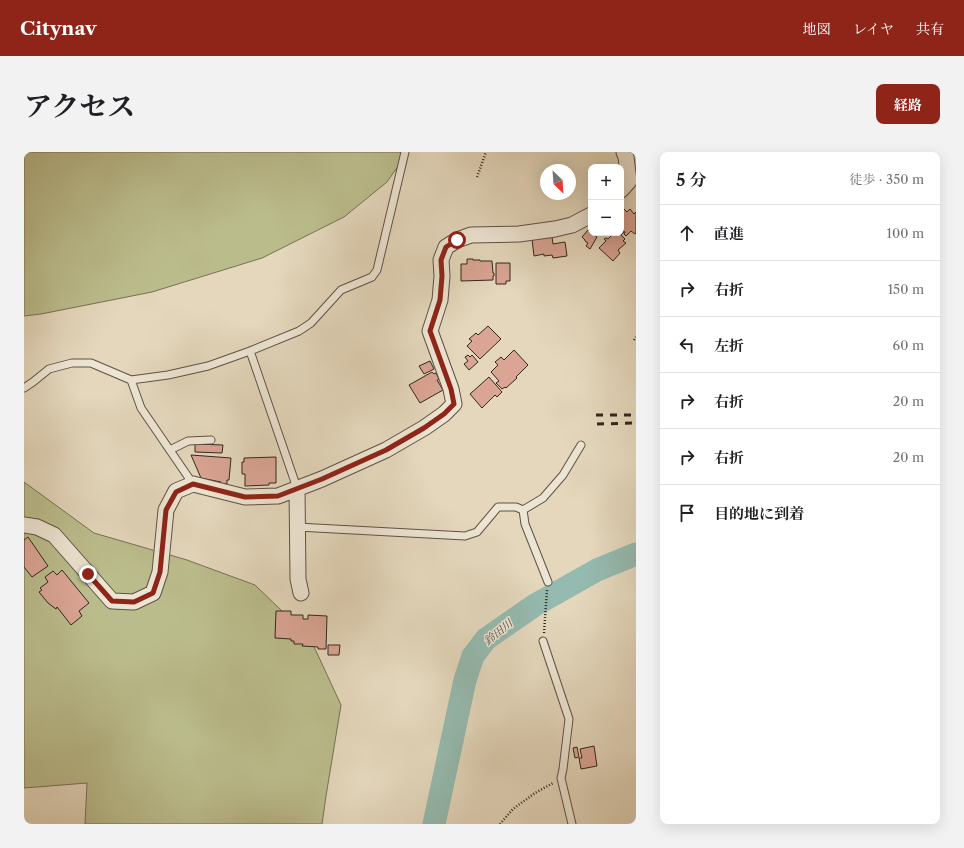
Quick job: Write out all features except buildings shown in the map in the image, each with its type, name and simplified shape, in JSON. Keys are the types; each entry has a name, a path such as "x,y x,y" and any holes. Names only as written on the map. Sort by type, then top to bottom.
{"street":[{"path":"624,152 629,181 624,187"},
{"path":"24,525 37,527 54,535 112,601 134,602 153,593 160,572 166,510 176,492 194,484 245,497 278,496 322,479 386,450 424,428 444,414 454,404 451,389 430,331 440,300 442,276 441,260 446,247 457,240 472,235 519,234 555,229 572,224 588,216"},
{"path":"297,488 298,579 301,593"}],"lane":[{"path":"24,388 34,382 48,369 72,363 91,363 131,380 168,375 208,366 299,331 310,323 340,290 372,277 377,270 405,152"},
{"path":"250,351 297,488"},
{"path":"131,380 141,408 194,484"},
{"path":"170,450 188,441 211,440"},
{"path":"523,510 543,498 563,475 581,445"},
{"path":"297,527 465,536 477,532 498,507 516,507 523,510"},
{"path":"523,510 525,524 548,582"},
{"path":"544,641 569,719 561,778 572,824"}],"path":[{"path":"477,176 486,152"},
{"path":"544,641 548,582"},
{"path":"500,824 513,809 561,778"}],"green space":[{"path":"24,152 408,152 387,182 344,217 262,258 152,292 24,316"},
{"path":"24,482 94,533 187,560 255,585 310,638 341,705 322,824 85,824 87,783 24,788"}],"waterway":[{"name":"鈴田川","path":"434,824 465,680 473,656 486,639 535,605 597,570 636,554"}],"railway":[{"path":"596,415 636,415"},
{"path":"597,424 636,423"}],"route":[{"path":"88,574 112,601 134,602 153,593 160,572 166,510 176,492 193,484 245,497 278,496 322,479 386,450 424,428 444,414 454,404 451,389 430,331 440,300 442,276 441,260 446,247 457,240"}]}
